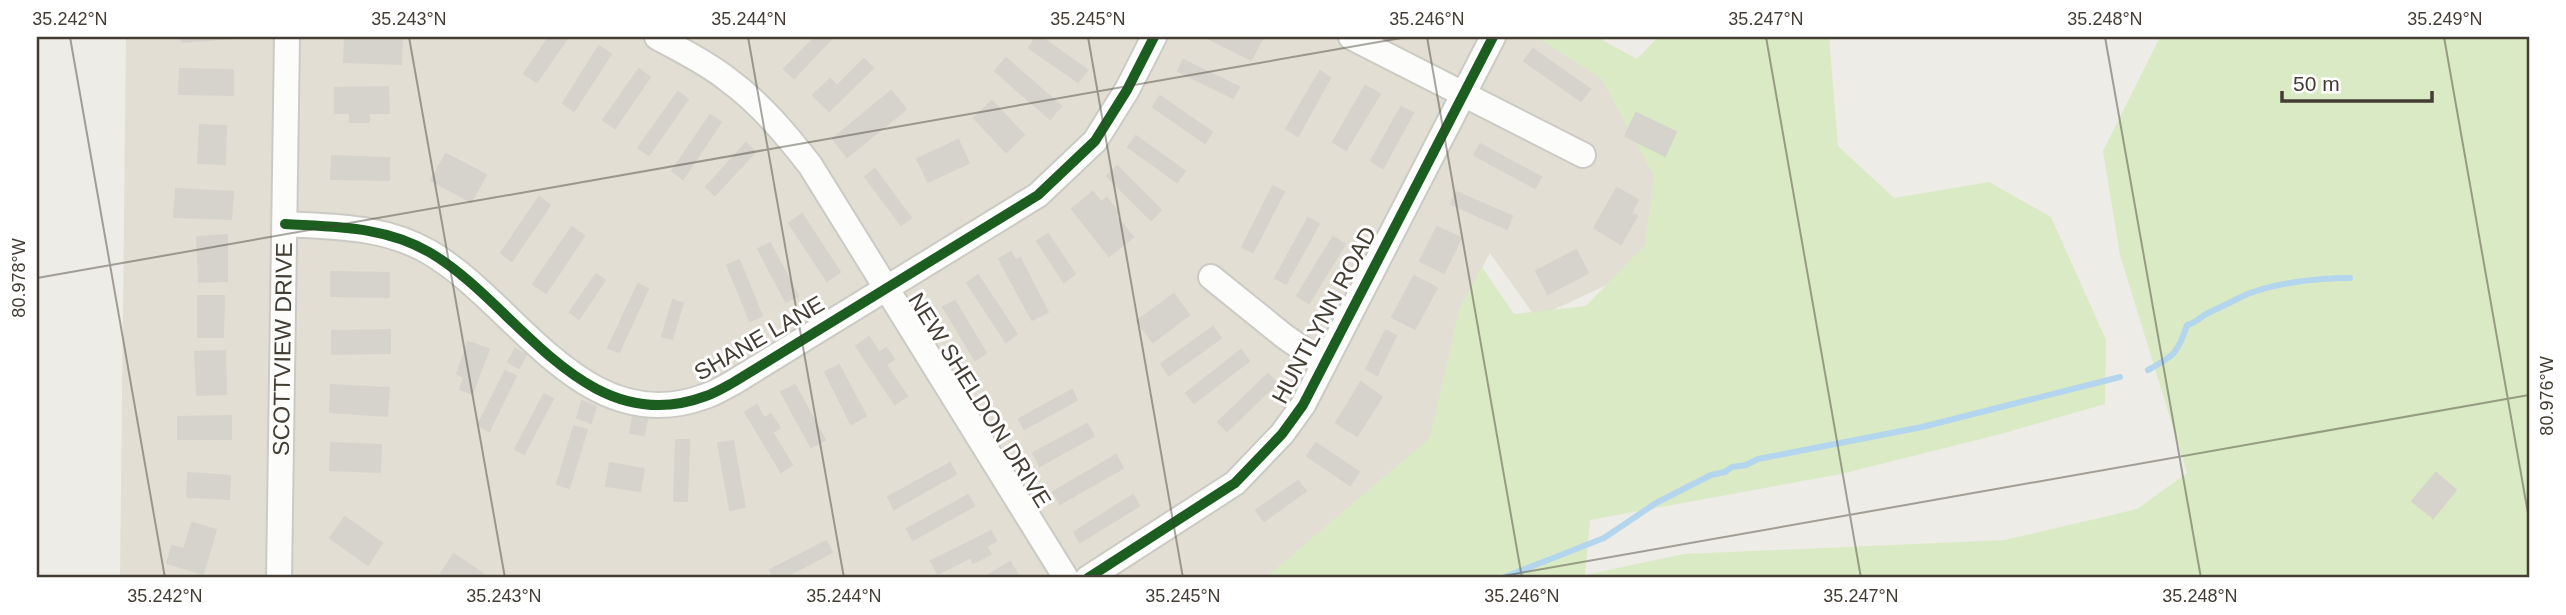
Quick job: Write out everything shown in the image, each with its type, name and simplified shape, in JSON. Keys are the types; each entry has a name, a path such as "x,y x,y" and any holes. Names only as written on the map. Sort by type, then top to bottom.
{"street":[{"name":"SCOTTVIEW DRIVE","path":"279,578 287,37"},
{"name":"NEW SHELDON DRIVE","path":"657,37 725,77 754,100 785,132 810,165 1066,578"},
{"name":"SHANE LANE","path":"285,224 360,228 389,235 427,251 454,268 575,378 617,398 639,403 679,403 706,396 734,382 1038,195 1095,141 1154,37"},
{"path":"1351,37 1583,155"},
{"name":"HUNTLYNN ROAD","path":"1088,578 1235,483 1282,434 1303,405 1493,37"},
{"path":"1211,277 1284,336 1324,364"}],"shaded area":[{"path":"126,37 1566,37 1696,138 1675,253 1536,318 1490,253 1459,310 1452,450 1271,578 120,578"}],"green space":[{"path":"1536,37 1601,37 1637,59 1658,37 1829,37 1838,146 1894,198 1989,182 2051,217 2106,340 2105,404 1997,435 1841,474 1590,520 1585,575 1684,554 2005,540 2137,509 2187,473 2120,255 2103,151 2160,37 2529,37 2529,578 1265,578 1430,438 1459,310 1482,267 1514,314 1586,306 1645,245 1654,176 1601,78"}],"building":[{"path":"181,37 234,37 234,38 182,42"},
{"path":"345,37 402,37 401,64 344,62"},
{"path":"549,37 568,37 537,82 524,74"},
{"path":"815,37 833,37 794,78 784,69"},
{"path":"1036,37 1041,37 1087,70 1078,82 1029,48"},
{"path":"1206,37 1263,37 1251,60"},
{"path":"599,46 611,54 574,111 563,103"},
{"path":"1533,49 1590,89 1581,101 1524,61"},
{"path":"1006,58 1061,106 1050,119 995,71"},
{"path":"864,59 873,68 829,111 813,95 830,79 837,86"},
{"path":"1183,60 1239,87 1233,98 1178,71"},
{"path":"180,69 233,70 233,95 179,94"},
{"path":"639,69 650,77 615,128 603,120"},
{"path":"1320,71 1330,78 1298,136 1286,129"},
{"path":"1365,86 1380,94 1346,150 1333,142"},
{"path":"388,87 389,113 369,113 369,122 350,122 350,113 335,113 335,88"},
{"path":"891,91 906,109 847,157 833,139"},
{"path":"678,92 688,99 649,155 638,148"},
{"path":"1160,96 1212,132 1205,143 1153,107"},
{"path":"992,101 1024,135 1006,152 974,118"},
{"path":"1401,107 1413,113 1383,168 1371,161"},
{"path":"1636,113 1676,132 1665,156 1625,136"},
{"path":"710,115 721,122 683,179 672,171"},
{"path":"200,125 226,126 225,164 198,163"},
{"path":"1136,136 1185,171 1177,182 1128,147"},
{"path":"958,140 969,163 928,182 917,159"},
{"path":"746,143 755,152 715,195 706,187"},
{"path":"1480,144 1541,177 1535,188 1474,155"},
{"path":"446,154 486,175 471,202 431,180"},
{"path":"332,156 389,158 389,180 331,179"},
{"path":"1117,166 1161,210 1151,220 1107,176"},
{"path":"875,169 911,218 901,225 865,177"},
{"path":"1273,186 1284,192 1253,252 1242,247"},
{"path":"1617,188 1638,200 1631,213 1637,216 1621,244 1594,228"},
{"path":"176,189 233,192 231,219 174,217"},
{"path":"1093,192 1101,202 1107,198 1118,212 1115,215 1133,237 1109,256 1072,209"},
{"path":"1456,192 1512,216 1507,229 1451,204"},
{"path":"539,197 550,205 512,261 501,253"},
{"path":"802,214 840,272 827,281 789,223"},
{"path":"1308,218 1319,224 1286,284 1275,278"},
{"path":"572,227 584,236 546,293 533,284"},
{"path":"1437,227 1461,238 1444,273 1420,261"},
{"path":"1048,234 1075,274 1064,282 1037,241"},
{"path":"227,235 227,281 199,282 197,237"},
{"path":"1333,237 1345,244 1309,303 1297,296"},
{"path":"770,243 798,296 786,302 758,249"},
{"path":"1576,250 1588,273 1548,294 1536,271"},
{"path":"1011,252 1015,260 1020,258 1048,312 1032,320 999,259"},
{"path":"739,260 762,316 750,321 727,265"},
{"path":"331,272 389,273 389,297 331,296"},
{"path":"596,274 605,280 579,319 570,312"},
{"path":"978,275 1017,334 1006,342 967,283"},
{"path":"1414,276 1437,288 1415,329 1392,317"},
{"path":"638,284 648,289 619,352 608,348"},
{"path":"1174,294 1189,315 1153,342 1137,321"},
{"path":"198,296 224,296 223,337 198,337"},
{"path":"673,300 683,303 672,339 662,336"},
{"path":"955,301 986,353 975,360 943,307"},
{"path":"1213,327 1221,338 1169,375 1161,364"},
{"path":"390,330 390,353 332,354 332,331"},
{"path":"1386,330 1396,336 1377,375 1366,369"},
{"path":"869,337 879,353 886,348 894,359 886,365 907,396 895,404 856,346"},
{"path":"468,342 489,349 472,394 460,389 464,377 457,374"},
{"path":"515,349 526,355 519,368 508,362"},
{"path":"1241,350 1249,361 1194,403 1186,393"},
{"path":"225,351 226,394 197,395 195,352"},
{"path":"839,365 866,416 851,424 825,372"},
{"path":"505,371 516,376 489,431 478,425"},
{"path":"1268,374 1277,383 1227,431 1218,422"},
{"path":"1361,382 1382,397 1357,436 1336,423"},
{"path":"331,385 389,388 387,416 330,412"},
{"path":"795,385 825,440 811,447 781,392"},
{"path":"1072,390 1077,400 1024,429 1019,419"},
{"path":"544,394 553,399 524,454 515,449"},
{"path":"582,401 596,406 591,423 577,418"},
{"path":"757,405 764,418 771,414 780,428 772,432 792,465 781,472 745,412"},
{"path":"231,416 231,439 178,439 178,417"},
{"path":"633,417 647,419 644,435 630,433"},
{"path":"1087,424 1094,436 1040,466 1033,453"},
{"path":"574,426 587,430 569,488 557,484"},
{"path":"676,440 689,440 687,501 674,501"},
{"path":"733,441 745,507 730,510 718,443"},
{"path":"331,443 381,445 380,472 330,470"},
{"path":"1316,443 1359,472 1350,485 1307,456"},
{"path":"1116,455 1123,468 1060,504 1053,492"},
{"path":"610,463 644,469 640,491 606,486"},
{"path":"950,463 956,474 894,509 888,497"},
{"path":"188,473 230,476 229,499 187,497"},
{"path":"2436,473 2456,490 2433,518 2412,501"},
{"path":"1298,481 1306,491 1264,521 1256,510"},
{"path":"968,495 974,506 913,540 907,529"},
{"path":"1133,495 1139,506 1080,542 1074,532"},
{"path":"345,517 382,543 368,565 330,538"},
{"path":"192,523 216,530 203,574 167,563 172,546 184,549"},
{"path":"991,531 996,541 986,546 991,554 973,563 971,557 938,574 931,561"},
{"path":"826,541 832,552 783,578 774,578 770,570"},
{"path":"454,554 489,578 445,578 440,575"},
{"path":"1010,562 1018,575 1013,578 983,578"}],"waterway":[{"path":"2148,370 2174,353 2187,325 2241,297 2294,282 2350,278"},
{"path":"1502,578 1604,538 1656,503 1732,467 1746,465 1758,459 1922,427 2120,377"}],"cycle path":[{"path":"285,224 359,229 412,243 461,275 555,360 588,384 624,400 663,405 706,396 734,382 1038,195 1095,141 1127,90 1154,37"},
{"path":"1088,578 1235,483 1282,434 1303,405 1493,37"}]}
